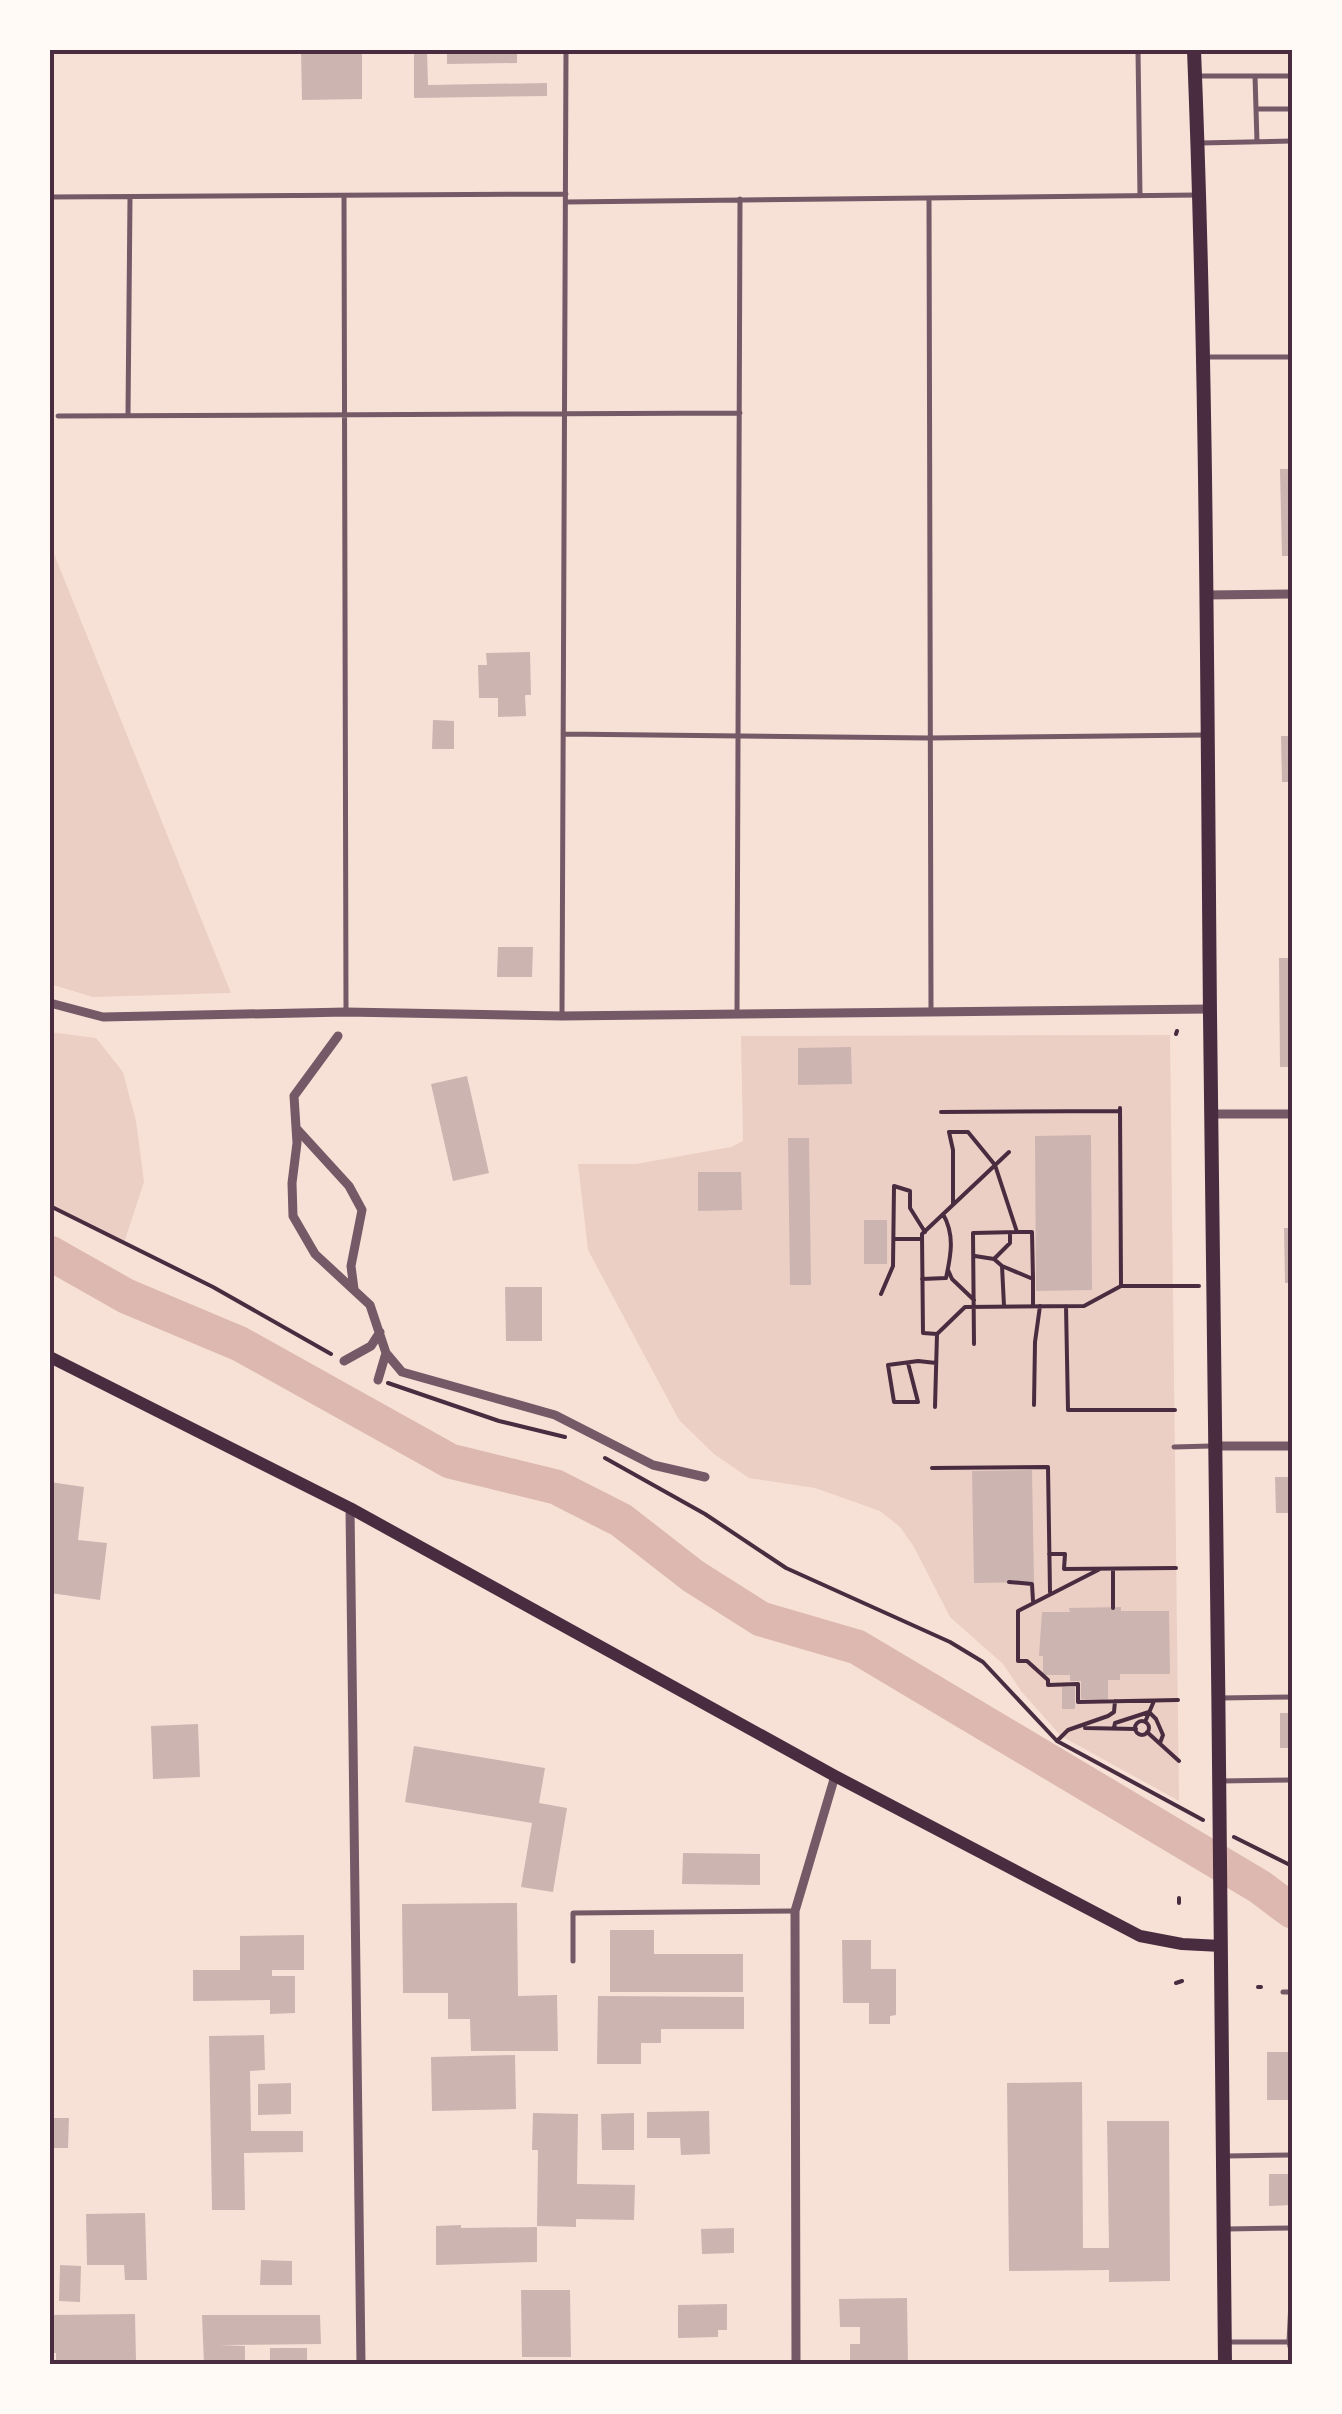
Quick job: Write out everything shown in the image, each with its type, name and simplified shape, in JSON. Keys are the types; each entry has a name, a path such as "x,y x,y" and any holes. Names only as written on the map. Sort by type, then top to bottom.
{"main road":[{"path":"1194,50 1210,735 1225,2364"},
{"path":"50,1357 350,1508 835,1776 1140,1936 1221,1946"}],"street":[{"path":"1206,596 1292,594"},
{"path":"50,1003 103,1016 346,1012 737,1015 1210,1009"},
{"path":"338,1036 294,1096 293,1216 314,1254 370,1305 386,1353 402,1372 554,1415 653,1465 705,1477"},
{"path":"1212,1114 1292,1114"},
{"path":"296,1128 350,1186 362,1210 351,1266 354,1289"},
{"path":"344,1361 371,1346 380,1332"},
{"path":"378,1380 386,1353"},
{"path":"1216,1446 1292,1446"},
{"path":"350,1508 361,2364"},
{"path":"796,2364 795,1911 835,1776"}],"lane":[{"path":"562,1016 566,50"},
{"path":"1138,50 1140,196"},
{"path":"1196,76 1292,76"},
{"path":"1254,76 1257,142"},
{"path":"1256,109 1292,109"},
{"path":"1198,143 1292,141"},
{"path":"50,198 566,194"},
{"path":"566,202 1200,195"},
{"path":"128,414 130,198"},
{"path":"344,198 346,1012"},
{"path":"929,198 931,1012"},
{"path":"737,1015 740,200"},
{"path":"1202,357 1292,357"},
{"path":"58,416 740,412"},
{"path":"563,734 929,738 1210,735"},
{"path":"1174,1446 1216,1446"},
{"path":"1217,1698 1292,1697"},
{"path":"1218,1788 1292,1780"},
{"path":"573,1961 573,1913 795,1911"},
{"path":"1283,1992 1292,1992"},
{"path":"1224,2156 1292,2155"},
{"path":"1224,2229 1292,2228"},
{"path":"1292,2282 1292,2354"},
{"path":"1225,2342 1289,2342"}],"path":[{"path":"941,1112 1120,1110 1121,1286"},
{"path":"953,1204 949,1132 968,1132 995,1166 1013,1232 1010,1243 994,1260"},
{"path":"1008,1152 924,1232 923,1334 937,1334 974,1304 1084,1306 1121,1286 1214,1286"},
{"path":"881,1294 893,1266 894,1186 910,1190 910,1208 924,1232"},
{"path":"50,1206 213,1287 344,1361"},
{"path":"922,1280 946,1278 952,1245 948,1220 943,1214"},
{"path":"974,1344 974,1233 1032,1232 1032,1306"},
{"path":"894,1239 922,1239"},
{"path":"974,1255 994,1260 1033,1280"},
{"path":"1002,1266 1004,1306"},
{"path":"948,1270 974,1304"},
{"path":"1034,1405 1034,1342 1040,1306"},
{"path":"1066,1306 1068,1410 1174,1410"},
{"path":"935,1406 937,1334"},
{"path":"908,1363 918,1402 894,1402 888,1365 908,1363 936,1363"},
{"path":"378,1380 499,1421 570,1438"},
{"path":"604,1457 705,1514 786,1568 983,1662 1057,1740 1212,1825"},
{"path":"932,1468 1048,1466 1050,1592"},
{"path":"1050,1554 1065,1554 1064,1569 1176,1568"},
{"path":"1100,1569 1018,1611 1018,1661 1028,1661 1048,1680 1048,1685 1078,1684 1078,1702 1178,1700"},
{"path":"1112,1569 1113,1608"},
{"path":"1009,1582 1032,1584 1033,1602"},
{"path":"1145,1722 1154,1700"},
{"path":"1079,1728 1114,1712 1114,1701"},
{"path":"1114,1728 1114,1724 1149,1712"},
{"path":"1149,1712 1163,1735 1160,1744"},
{"path":"1136,1728 1138,1723 1145,1722"},
{"path":"1145,1722 1147,1732"},
{"path":"1057,1740 1068,1730 1079,1728 1136,1728"},
{"path":"1136,1728 1141,1734 1147,1732"},
{"path":"1147,1732 1178,1761"},
{"path":"1230,1834 1292,1866"}],"shaded area":[{"path":"50,544 231,993 93,997 50,984"},
{"path":"50,1032 96,1038 123,1072 136,1121 144,1182 124,1243 50,1205"},
{"path":"1170,1035 1179,1801 1061,1736 1003,1664 950,1617 914,1547 900,1527 880,1511 815,1488 749,1478 714,1454 679,1420 588,1250 578,1164 636,1164 731,1147 743,1141 741,1036"}],"building":[{"path":"301,50 362,50 362,99 302,100"},
{"path":"414,50 427,50 428,85 547,83 547,96 414,98"},
{"path":"447,50 517,50 517,63 447,64"},
{"path":"1280,469 1292,469 1292,556 1282,556"},
{"path":"530,652 531,695 525,695 526,716 498,717 498,698 479,698 478,665 487,665 486,653"},
{"path":"433,720 454,721 454,749 432,749"},
{"path":"1281,736 1292,736 1292,782 1282,782"},
{"path":"498,947 533,947 532,977 497,977"},
{"path":"1279,958 1292,958 1292,1067 1280,1067"},
{"path":"851,1047 852,1084 798,1085 798,1048"},
{"path":"467,1076 489,1173 453,1181 431,1084"},
{"path":"1091,1135 1092,1290 1036,1291 1035,1136"},
{"path":"788,1138 809,1138 811,1285 790,1285"},
{"path":"698,1172 741,1172 742,1210 698,1211"},
{"path":"864,1220 887,1220 887,1264 864,1264"},
{"path":"1284,1228 1292,1228 1292,1283 1285,1283"},
{"path":"505,1287 542,1287 542,1341 506,1341"},
{"path":"1032,1470 1034,1582 974,1583 972,1471"},
{"path":"1275,1477 1292,1477 1292,1513 1276,1513"},
{"path":"50,1482 84,1487 78,1540 107,1543 100,1600 50,1593"},
{"path":"1121,1607 1121,1611 1169,1611 1170,1674 1120,1674 1120,1680 1108,1680 1108,1699 1081,1699 1081,1681 1070,1681 1070,1675 1043,1675 1043,1656 1039,1656 1042,1612"},
{"path":"1062,1687 1075,1687 1075,1709 1062,1709"},
{"path":"1280,1713 1292,1713 1292,1748 1280,1748"},
{"path":"198,1724 200,1777 153,1779 151,1726"},
{"path":"414,1746 545,1768 539,1803 567,1808 553,1892 521,1887 532,1823 405,1802"},
{"path":"683,1853 760,1854 760,1885 682,1884"},
{"path":"517,1903 518,1996 557,1995 558,2051 471,2051 470,2019 448,2019 448,1993 403,1993 402,1904"},
{"path":"610,1930 654,1930 654,1954 743,1954 743,1992 610,1992"},
{"path":"304,1935 304,1970 272,1970 272,1976 295,1976 295,2013 270,2014 270,2000 193,2001 193,1970 240,1970 240,1936"},
{"path":"842,1940 871,1940 871,1969 896,1969 896,2015 890,2016 890,2024 869,2024 869,2003 843,2003"},
{"path":"598,1996 744,1997 744,2029 661,2029 661,2043 641,2043 641,2064 597,2064"},
{"path":"264,2035 265,2070 250,2071 251,2131 303,2131 303,2152 244,2153 245,2210 212,2210 209,2036"},
{"path":"1267,2052 1292,2052 1292,2100 1267,2100"},
{"path":"515,2055 516,2109 432,2111 431,2057"},
{"path":"1082,2082 1083,2248 1109,2248 1107,2121 1169,2121 1170,2281 1109,2282 1109,2270 1009,2271 1007,2083"},
{"path":"291,2083 291,2114 258,2115 258,2084"},
{"path":"709,2111 710,2154 681,2155 680,2138 647,2138 647,2112"},
{"path":"533,2113 578,2114 577,2184 635,2185 634,2220 576,2219 576,2227 537,2226 538,2150 532,2150"},
{"path":"634,2113 634,2150 602,2150 601,2114"},
{"path":"52,2118 69,2118 68,2148 50,2148"},
{"path":"1269,2174 1292,2174 1292,2205 1269,2206"},
{"path":"145,2213 147,2280 125,2280 124,2265 87,2265 86,2214"},
{"path":"436,2226 537,2227 537,2262 436,2265"},
{"path":"734,2228 734,2253 702,2254 701,2229"},
{"path":"261,2260 292,2261 292,2285 260,2285"},
{"path":"60,2265 81,2266 80,2302 59,2301"},
{"path":"521,2290 570,2290 571,2357 522,2357"},
{"path":"907,2298 908,2364 850,2364 850,2344 860,2344 860,2327 840,2327 839,2299"},
{"path":"727,2304 727,2330 718,2330 718,2337 678,2338 678,2305"},
{"path":"135,2314 136,2361 56,2362 56,2353 50,2353 50,2315"},
{"path":"202,2315 320,2315 321,2344 219,2345 245,2346 245,2364 204,2364"},
{"path":"270,2348 307,2348 307,2364 270,2364"}],"waterway":[{"path":"50,1253 126,1296 240,1344 450,1461 556,1487 621,1520 693,1576 761,1619 857,1647 1260,1887 1292,1911"}]}
